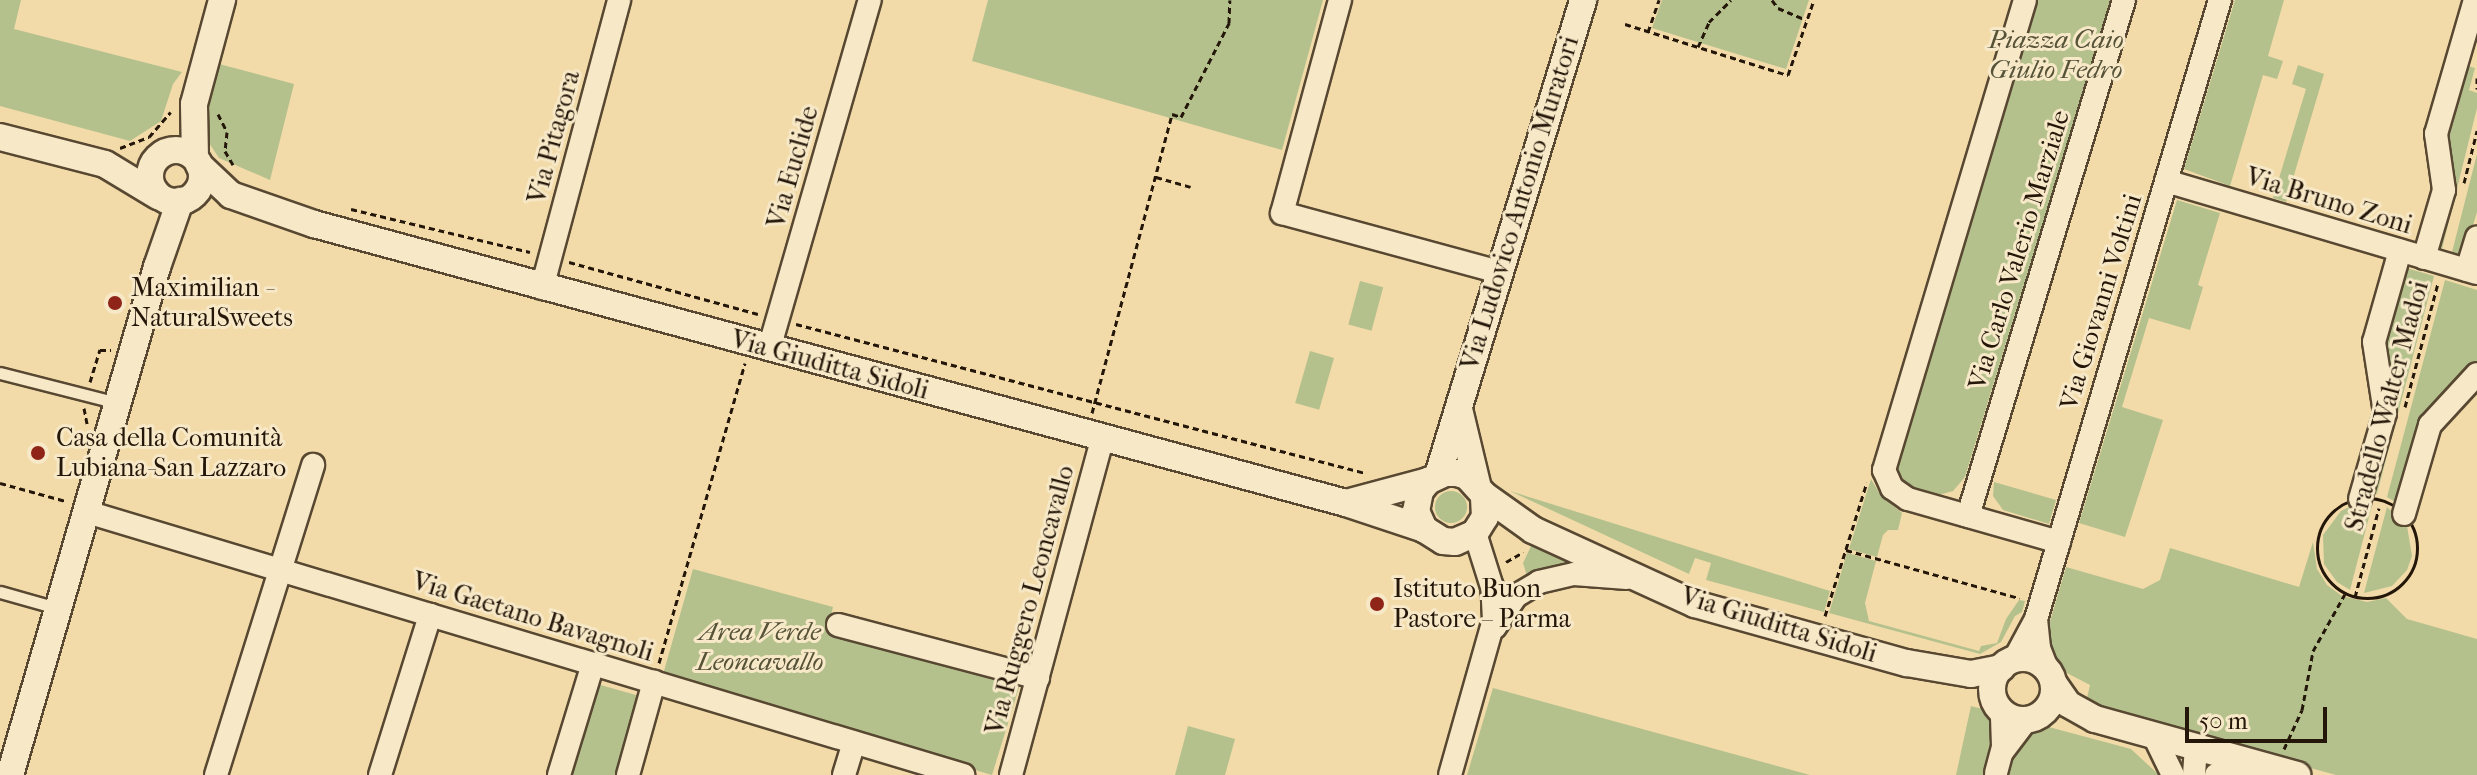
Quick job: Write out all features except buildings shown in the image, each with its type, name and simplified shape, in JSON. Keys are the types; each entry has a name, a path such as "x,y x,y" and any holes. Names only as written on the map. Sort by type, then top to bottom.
{"street":[{"path":"194,104 201,182 198,190 171,199 153,189 150,172 194,104 222,0"},
{"name":"Via Pitagora","path":"542,288 619,0"},
{"name":"Via Euclide","path":"760,346 778,319 870,0"},
{"path":"1340,0 1282,213 1499,272"},
{"name":"Via Ludovico Antonio Muratori","path":"1433,478 1583,0"},
{"path":"2025,0 1884,470 1888,483 1902,496 2059,542"},
{"name":"Via Carlo Valerio Marziale","path":"1968,516 2124,0"},
{"name":"Via Giovanni Voltini","path":"2008,664 2059,542 2220,0"},
{"path":"2434,261 2444,190 2436,134 2475,0"},
{"name":"Via Giuditta Sidoli","path":"0,137 105,164 171,199 314,224"},
{"name":"Via Giuditta Sidoli","path":"105,164 180,150 197,161 231,195 314,224 1346,503 1455,542 1478,530 1533,530"},
{"name":"Via Bruno Zoni","path":"2166,181 2472,272"},
{"path":"10,775 59,608 76,507 118,403 157,267 171,199"},
{"path":"2472,272 2477,237"},
{"path":"2374,498 2385,413 2374,342 2400,251"},
{"path":"2404,514 2430,425 2477,374"},
{"name":"Via Ludovico Antonio Muratori","path":"1458,405 1481,489"},
{"name":"Via Ruggero Leoncavallo","path":"1011,775 1038,678 1094,436"},
{"path":"216,775 313,465"},
{"name":"Via Giuditta Sidoli","path":"1346,503 1457,473 1533,530 1704,607 1903,662 1971,674 2033,660 2051,677 2068,704 2098,720"},
{"path":"1433,478 1417,499 1416,511 1433,535 1486,571"},
{"path":"1450,775 1491,635 1494,598 1478,530 1485,517 1481,489"},
{"name":"Via Gaetano Bavagnoli","path":"76,507 963,775"},
{"name":"Via Giuditta Sidoli","path":"1491,635 1516,596 1545,580 1591,574 1656,586"},
{"name":"Via Giovanni Voltini","path":"2032,610 2039,648 2051,677"},
{"path":"380,775 430,615"},
{"path":"838,625 1038,678"},
{"name":"Via Giuditta Sidoli","path":"1903,662 1924,674 2016,710 2098,720 2297,775"},
{"path":"559,775 593,664"},
{"path":"2008,664 1993,684 2016,710"},
{"path":"2016,710 2052,700 2051,677"},
{"path":"628,775 654,682"},
{"path":"1996,773 2016,710"},
{"path":"2154,736 2171,764 2173,775"},
{"path":"844,775 854,742"},
{"path":"2181,775 2196,747"},
{"path":"2194,775 2196,747"},
{"path":"2216,775 2262,765"}],"lane":[{"path":"0,373 118,403"},
{"path":"0,592 59,608"}],"path":[{"path":"1094,436 1095,402 1172,114 1181,117 1229,23 1230,0"},
{"path":"1648,32 1659,0"},
{"path":"1698,47 1709,22 1731,0"},
{"path":"1772,0 1781,10 1807,21"},
{"path":"1625,24 1788,75 1814,0"},
{"path":"2477,78 2474,88 2477,89"},
{"path":"105,164 107,149 123,147 149,137 167,120 178,98 214,110 223,120 227,132 225,151 235,169"},
{"path":"2462,191 2477,131"},
{"path":"1155,177 1191,187"},
{"path":"350,209 551,257 1374,475"},
{"name":"Stradello Walter Madoi","path":"2405,409 2434,261"},
{"path":"654,682 760,346"},
{"path":"84,436 86,395 100,350 119,347"},
{"path":"1825,616 1867,481"},
{"path":"0,483 76,507"},
{"path":"69,488 76,507"},
{"path":"2374,498 2404,514 2417,543 2411,572 2389,593 2374,598 2355,597 2331,583 2322,570 2318,539 2332,513 2374,498"},
{"name":"Stradello Walter Madoi","path":"2355,597 2374,498"},
{"path":"1486,571 1522,555 1533,530"},
{"path":"1846,550 2032,610"},
{"path":"2262,765 2299,720 2313,651 2345,593"}],"green space":[{"path":"0,0 21,0 14,29 182,72 173,84 161,121 130,141 0,106"},
{"path":"988,0 1323,0 1282,150 972,61"},
{"path":"1662,0 1809,0 1786,69 1652,28"},
{"name":"Piazza Caio Giulio Fedro","path":"2035,0 2111,0 1965,477 1953,491 1935,496 1910,489 1895,467"},
{"path":"2235,0 2284,0 2268,56 2283,61 2277,79 2263,75 2230,186 2184,169"},
{"path":"219,64 294,84 270,180 219,158 209,143 204,129"},
{"path":"2298,65 2324,74 2286,202 2273,198 2306,89 2292,84"},
{"path":"2464,65 2475,68 2469,90 2477,93 2477,108 2442,249 2434,247 2443,136"},
{"path":"2477,154 2477,212 2464,255 2452,252"},
{"path":"2177,200 2220,213 2198,285 2203,287 2190,330 2149,318 2122,407 2163,420 2125,537 2079,523"},
{"path":"2403,267 2434,276 2377,494 2370,494 2382,340"},
{"path":"2445,280 2477,290 2477,365 2422,423 2399,504 2387,497"},
{"path":"1360,281 1383,287 1372,331 1348,324"},
{"path":"1310,351 1334,358 1319,410 1295,403"},
{"path":"1871,479 1881,496 1902,513 1898,530 1888,530 1883,535 1877,557 1849,549"},
{"path":"1994,482 2056,500 2049,524 2003,510 1993,496"},
{"path":"1451,491 1462,496 1467,507 1462,518 1451,523 1440,518 1435,507 1440,496"},
{"path":"1510,491 1830,591 1824,612 1706,580 1711,563 1695,558 1689,574"},
{"path":"2373,502 2350,590 2337,582 2324,564 2323,535 2341,511 2355,504"},
{"path":"2387,507 2407,526 2412,556 2407,570 2392,586 2364,593"},
{"path":"2313,542 2317,569 2327,585 2342,596 2367,602 2386,598 2407,619 2477,639 2477,775 2336,775 2085,706 2090,685 2063,671 2051,654 2048,628 2066,567 2143,589 2160,580 2170,548 2299,587"},
{"path":"1532,544 1574,565 1528,579 1523,563"},
{"path":"1847,553 1876,561 1865,603 1869,621 1979,651 1981,646 1997,643 2006,619 2019,600 2025,601 2022,612 2015,616 2001,642 1980,654 1829,613"},
{"name":"Area Verde Leoncavallo","path":"693,569 833,607 828,629 1021,681 992,775 662,678"},
{"path":"597,684 643,697 621,775 571,775"},
{"path":"1493,688 1810,775 1467,775"},
{"path":"1971,706 2131,749 2159,775 1956,775"},
{"path":"1188,726 1235,739 1225,775 1175,775"}],"place":[{"name":"Maximilian - NaturalSweets","path":"115,303"},
{"name":"Casa della Comunità Lubiana-San Lazzaro","path":"38,453"},
{"name":"Istituto Buon Pastore – Parma","path":"1377,604"}]}
